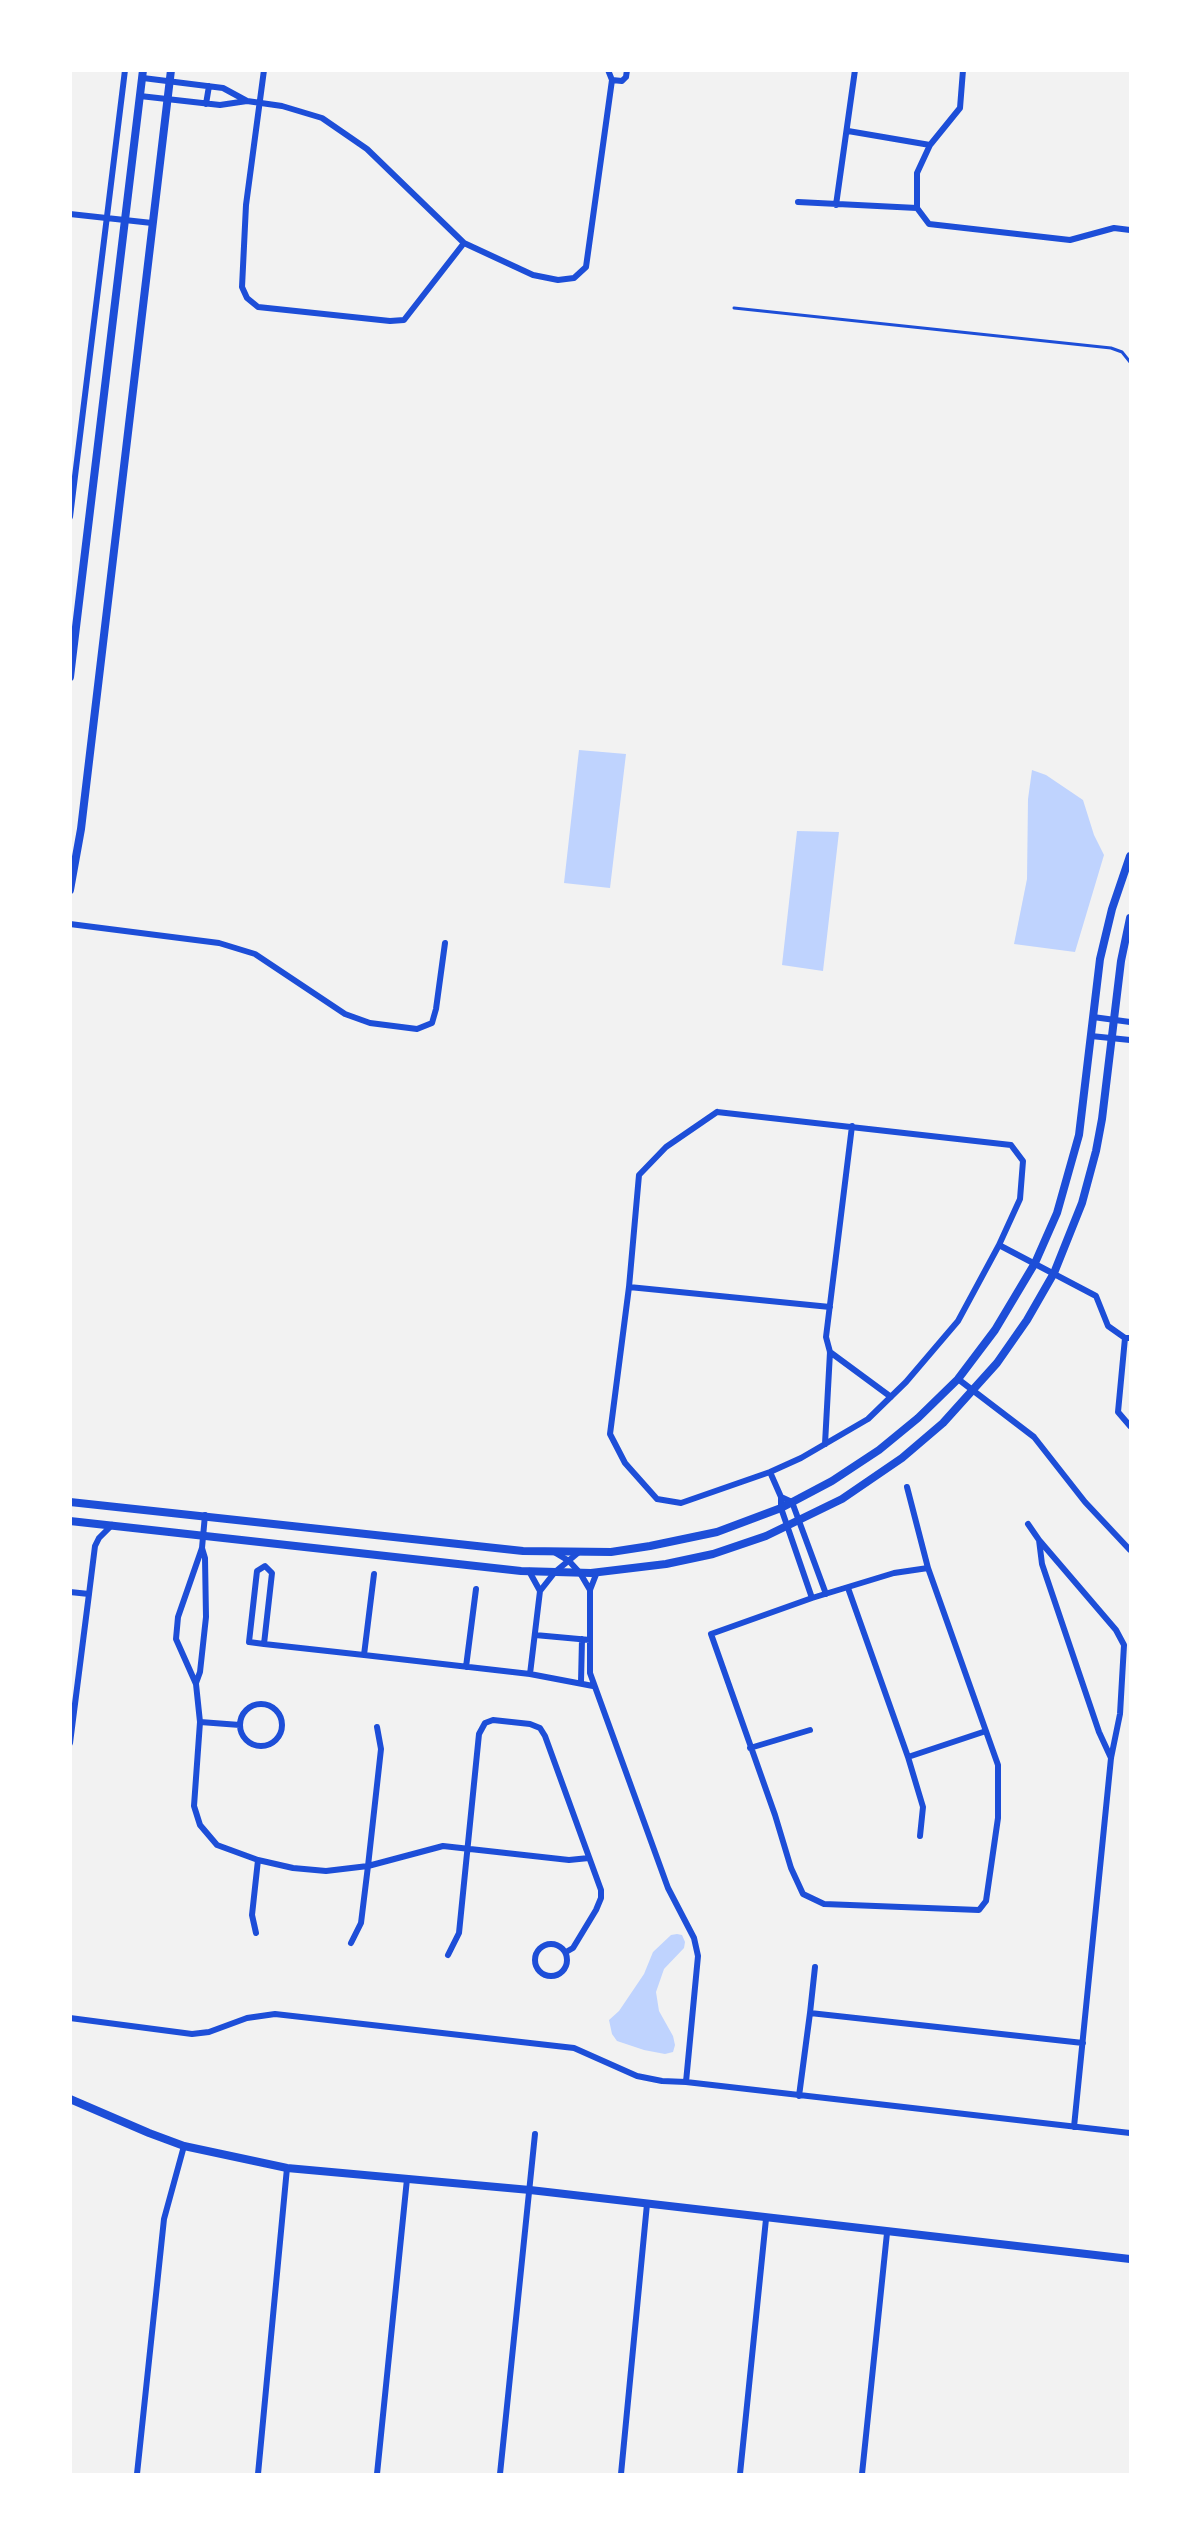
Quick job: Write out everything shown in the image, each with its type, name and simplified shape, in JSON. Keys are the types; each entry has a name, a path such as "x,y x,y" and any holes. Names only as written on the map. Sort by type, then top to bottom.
{"street":[{"path":"70,517 124,70"},
{"path":"70,890 82,817 171,70"},
{"path":"264,70 246,205 242,287 248,298 258,308 390,321 404,320 465,243"},
{"path":"140,96 226,105 248,101 260,102 322,118 367,149 465,243 533,275 558,280 574,278 586,267 612,80 608,70"},
{"path":"612,80 622,81 626,77 627,70"},
{"path":"836,205 855,70"},
{"path":"963,70 960,108 930,145 917,173 917,208 929,224 1070,240 1114,228 1131,230"},
{"path":"70,678 73,629 143,74 170,81 222,88 248,101"},
{"path":"206,104 209,86"},
{"path":"848,131 930,145"},
{"path":"798,202 917,208"},
{"path":"70,214 152,223"},
{"path":"70,1502 511,1550 579,1552 650,1546 717,1532 782,1508 832,1481 879,1450 918,1418 958,1379 995,1330 1035,1263 1057,1213 1080,1135 1100,959 1112,909 1131,856"},
{"path":"70,1521 529,1571 580,1573 666,1564 713,1554 788,1526 842,1499 902,1458 943,1423 974,1390 997,1363 1027,1320 1054,1273 1082,1203 1096,1150 1121,961 1131,918"},
{"path":"70,924 208,941 237,948 255,954 345,1014 369,1023 417,1029 432,1023 446,943"},
{"path":"1093,1017 1131,1022"},
{"path":"1091,1036 1131,1040"},
{"path":"717,1112 852,1126 1011,1145 1023,1161 1020,1198 999,1245 958,1321 891,1397 868,1419 770,1472 681,1503 657,1500 625,1463 610,1434 629,1287 639,1175 666,1147 717,1112"},
{"path":"825,1444 830,1352 826,1337 852,1126"},
{"path":"999,1245 1096,1296 1108,1326 1128,1338 1118,1412 1131,1426"},
{"path":"629,1287 830,1307"},
{"path":"830,1352 891,1397"},
{"path":"958,1379 1034,1437 1085,1502 1130,1547"},
{"path":"770,1472 781,1497 782,1508 812,1598"},
{"path":"907,1487 928,1568 998,1765 998,1818 986,1901 979,1910 824,1904 803,1894 791,1868 775,1815 711,1634 812,1598 894,1573 928,1568"},
{"path":"781,1497 792,1502 826,1594"},
{"path":"196,1684 200,1672 206,1617 205,1558 202,1548 205,1515"},
{"path":"1028,1524 1116,1630 1124,1645 1120,1714 1111,1758 1074,2127"},
{"path":"70,1743 73,1694 97,1542 112,1525"},
{"path":"1039,1540 1042,1564 1099,1732 1111,1758"},
{"path":"202,1548 178,1617 177,1638 196,1684 200,1722 194,1806 200,1826 217,1845 258,1860 293,1868 326,1871 368,1866 442,1846 569,1860 589,1858"},
{"path":"554,1552 569,1561 580,1573 590,1590"},
{"path":"530,1674 540,1591 555,1572 579,1552"},
{"path":"264,1644 272,1573 265,1566 257,1571 249,1642 264,1644 530,1674 593,1686"},
{"path":"529,1571 540,1591"},
{"path":"597,1572 590,1590 590,1673 593,1686 627,1770 668,1888 694,1938 698,1956 686,2082"},
{"path":"364,1655 374,1574"},
{"path":"848,1588 923,1806 920,1836"},
{"path":"466,1667 476,1589"},
{"path":"70,1592 89,1594"},
{"path":"535,1635 590,1640"},
{"path":"580,1682 582,1639"},
{"path":"262,1704 269,1706 279,1714 282,1728 276,1740 270,1744 256,1746 245,1738 240,1725 245,1712 262,1704"},
{"path":"448,1955 459,1933 479,1734 485,1724 493,1720 530,1724 540,1728 546,1736 601,1890 601,1898 573,1948 566,1952"},
{"path":"200,1722 240,1725"},
{"path":"351,1943 361,1923 368,1866 381,1749 377,1727"},
{"path":"750,1748 810,1730"},
{"path":"908,1757 986,1731"},
{"path":"256,1933 252,1915 258,1860"},
{"path":"553,1943 566,1952 567,1963 557,1976 546,1976 537,1969 536,1953 543,1946 553,1943"},
{"path":"799,2096 814,1967"},
{"path":"810,2013 1083,2043"},
{"path":"70,2018 192,2034 209,2032 247,2019 275,2014 574,2048 637,2076 662,2081 1131,2133"},
{"path":"70,2099 184,2146 288,2168 530,2190 887,2233 1131,2259"},
{"path":"500,2475 536,2134"},
{"path":"137,2475 164,2220 184,2146"},
{"path":"258,2475 288,2168"},
{"path":"377,2475 407,2178"},
{"path":"621,2475 647,2204"},
{"path":"741,2475 766,2218"},
{"path":"862,2475 887,2233"}],"lane":[{"path":"735,308 1111,348 1122,352 1130,362"}],"water":[{"path":"579,750 626,754 610,888 564,883"},
{"path":"1032,770 1046,775 1083,800 1094,835 1104,855 1075,952 1014,944 1027,879 1028,799"},
{"path":"797,831 839,832 823,971 782,965"},
{"path":"671,1935 682,1935 685,1942 684,1948 664,1969 656,1992 659,2011 673,2036 675,2045 673,2052 665,2054 644,2050 617,2041 612,2034 609,2020 619,2011 644,1974 653,1952"}]}
